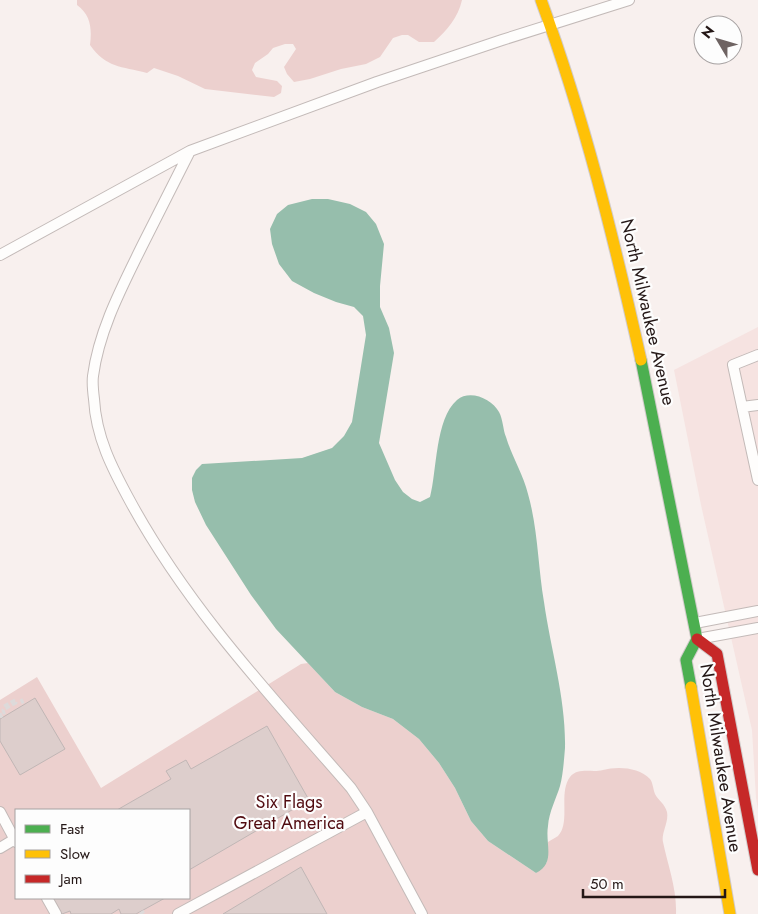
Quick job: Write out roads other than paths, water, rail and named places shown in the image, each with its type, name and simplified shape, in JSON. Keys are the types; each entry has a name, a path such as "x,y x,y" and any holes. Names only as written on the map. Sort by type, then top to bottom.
{"main road":[{"name":"North Milwaukee Avenue","path":"541,0 551,25 601,191 634,323 651,398 698,639 717,654 758,870"},
{"name":"North Milwaukee Avenue","path":"698,639 686,660 730,914"}],"lane":[{"path":"0,255 190,151 377,82 629,0"},
{"path":"190,151 124,282 96,355 93,379 95,415 102,445 112,469 162,556 225,642 352,788 422,914"},
{"path":"758,355 734,365 742,407 756,460 758,480"},
{"path":"742,407 758,405"},
{"path":"695,624 758,611"},
{"path":"698,639 758,628"},
{"path":"0,812 15,838"},
{"path":"178,914 367,812"},
{"path":"0,848 15,840"},
{"path":"48,899 56,914"}],"park label":[{"name":"Six Flags Great America","path":"289,812"}]}
